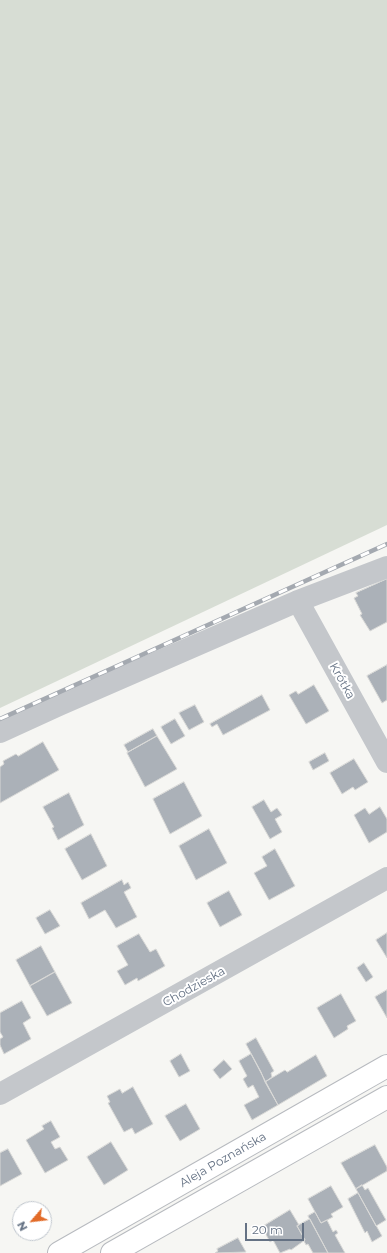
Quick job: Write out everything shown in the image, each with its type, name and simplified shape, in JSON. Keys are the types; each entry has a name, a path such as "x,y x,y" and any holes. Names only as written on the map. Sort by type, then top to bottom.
{"main road":[{"name":"Aleja Poznańska","path":"59,1253 387,1066"},
{"path":"112,1253 387,1097"}],"street":[{"path":"0,732 298,601 387,567"},
{"name":"Krótka","path":"298,601 387,762"},
{"name":"Chodzieska","path":"0,1094 387,878"}],"shaded area":[{"path":"0,0 387,0 387,525 0,708"}],"building":[{"path":"387,579 387,622 370,631 360,615 362,614 354,598 358,596 356,593"},
{"path":"387,665 387,700 382,703 367,676"},
{"path":"314,685 329,711 306,724 289,695 296,691 298,694"},
{"path":"262,695 270,710 223,735 217,724 212,727 210,724"},
{"path":"195,705 204,722 189,730 179,713"},
{"path":"175,719 185,736 171,744 161,727"},
{"path":"153,729 157,736 128,752 124,745"},
{"path":"157,736 177,769 145,787 127,753"},
{"path":"43,742 59,770 0,803 0,767 4,764 3,761 16,754 18,756"},
{"path":"325,753 329,761 313,770 309,762"},
{"path":"354,759 368,782 355,790 353,787 342,794 330,773"},
{"path":"184,782 202,816 170,834 153,799"},
{"path":"69,793 84,825 58,840 52,828 54,827 43,807"},
{"path":"264,800 271,812 277,808 282,815 275,819 282,832 270,839 252,807"},
{"path":"380,807 387,819 387,832 369,843 354,815 365,808 369,814"},
{"path":"209,829 227,863 196,880 179,846"},
{"path":"91,834 107,866 82,880 65,849"},
{"path":"275,849 295,886 269,900 254,873 267,866 262,857"},
{"path":"122,880 124,885 128,882 131,888 124,892 137,917 116,928 105,910 89,919 81,903"},
{"path":"229,891 242,915 220,927 207,903"},
{"path":"50,910 60,926 45,934 36,918"},
{"path":"387,933 387,958 376,940"},
{"path":"139,934 150,952 156,949 165,966 138,981 137,978 125,985 117,971 128,965 117,946"},
{"path":"41,946 55,972 30,986 16,960"},
{"path":"364,963 373,977 366,982 357,968"},
{"path":"55,972 72,1003 47,1016 30,986"},
{"path":"387,990 387,1018 375,997"},
{"path":"341,994 356,1021 347,1026 348,1029 334,1038 317,1008"},
{"path":"22,1001 31,1018 23,1023 31,1039 4,1054 0,1045 0,1039 3,1037 0,1032 0,1013"},
{"path":"256,1038 274,1071 271,1073 272,1077 265,1082 246,1044"},
{"path":"181,1054 190,1071 179,1077 170,1061"},
{"path":"251,1054 278,1105 252,1120 244,1105 259,1097 253,1085 248,1088 243,1079 247,1076 239,1061"},
{"path":"316,1055 327,1076 278,1105 265,1082 285,1070 287,1072"},
{"path":"224,1060 232,1069 220,1079 213,1070"},
{"path":"133,1087 153,1124 135,1134 132,1128 124,1132 108,1103 110,1102 107,1096 120,1089 122,1093"},
{"path":"186,1104 200,1129 180,1141 165,1116"},
{"path":"51,1121 60,1137 51,1142 55,1149 60,1147 68,1160 45,1173 26,1140 44,1129 42,1126"},
{"path":"111,1142 128,1170 104,1185 87,1157"},
{"path":"375,1145 387,1167 387,1171 356,1189 341,1163"},
{"path":"8,1149 22,1174 0,1186 0,1153"},
{"path":"362,1185 365,1190 368,1188 386,1220 376,1226 356,1189"},
{"path":"331,1186 343,1207 331,1214 333,1217 321,1223 308,1199"},
{"path":"358,1193 382,1236 372,1242 367,1231 365,1233 348,1199"},
{"path":"290,1210 299,1225 297,1226 305,1240 291,1250 290,1249 280,1253 273,1240 270,1242 262,1227"},
{"path":"315,1212 321,1223 327,1220 333,1232 336,1230 338,1233 335,1235 345,1253 328,1253 308,1216"},
{"path":"310,1219 328,1253 313,1253 308,1244 306,1245 305,1240 297,1226"},
{"path":"238,1238 246,1252 215,1253 218,1251 217,1249"}],"railway":[{"path":"0,719 387,544"}]}
